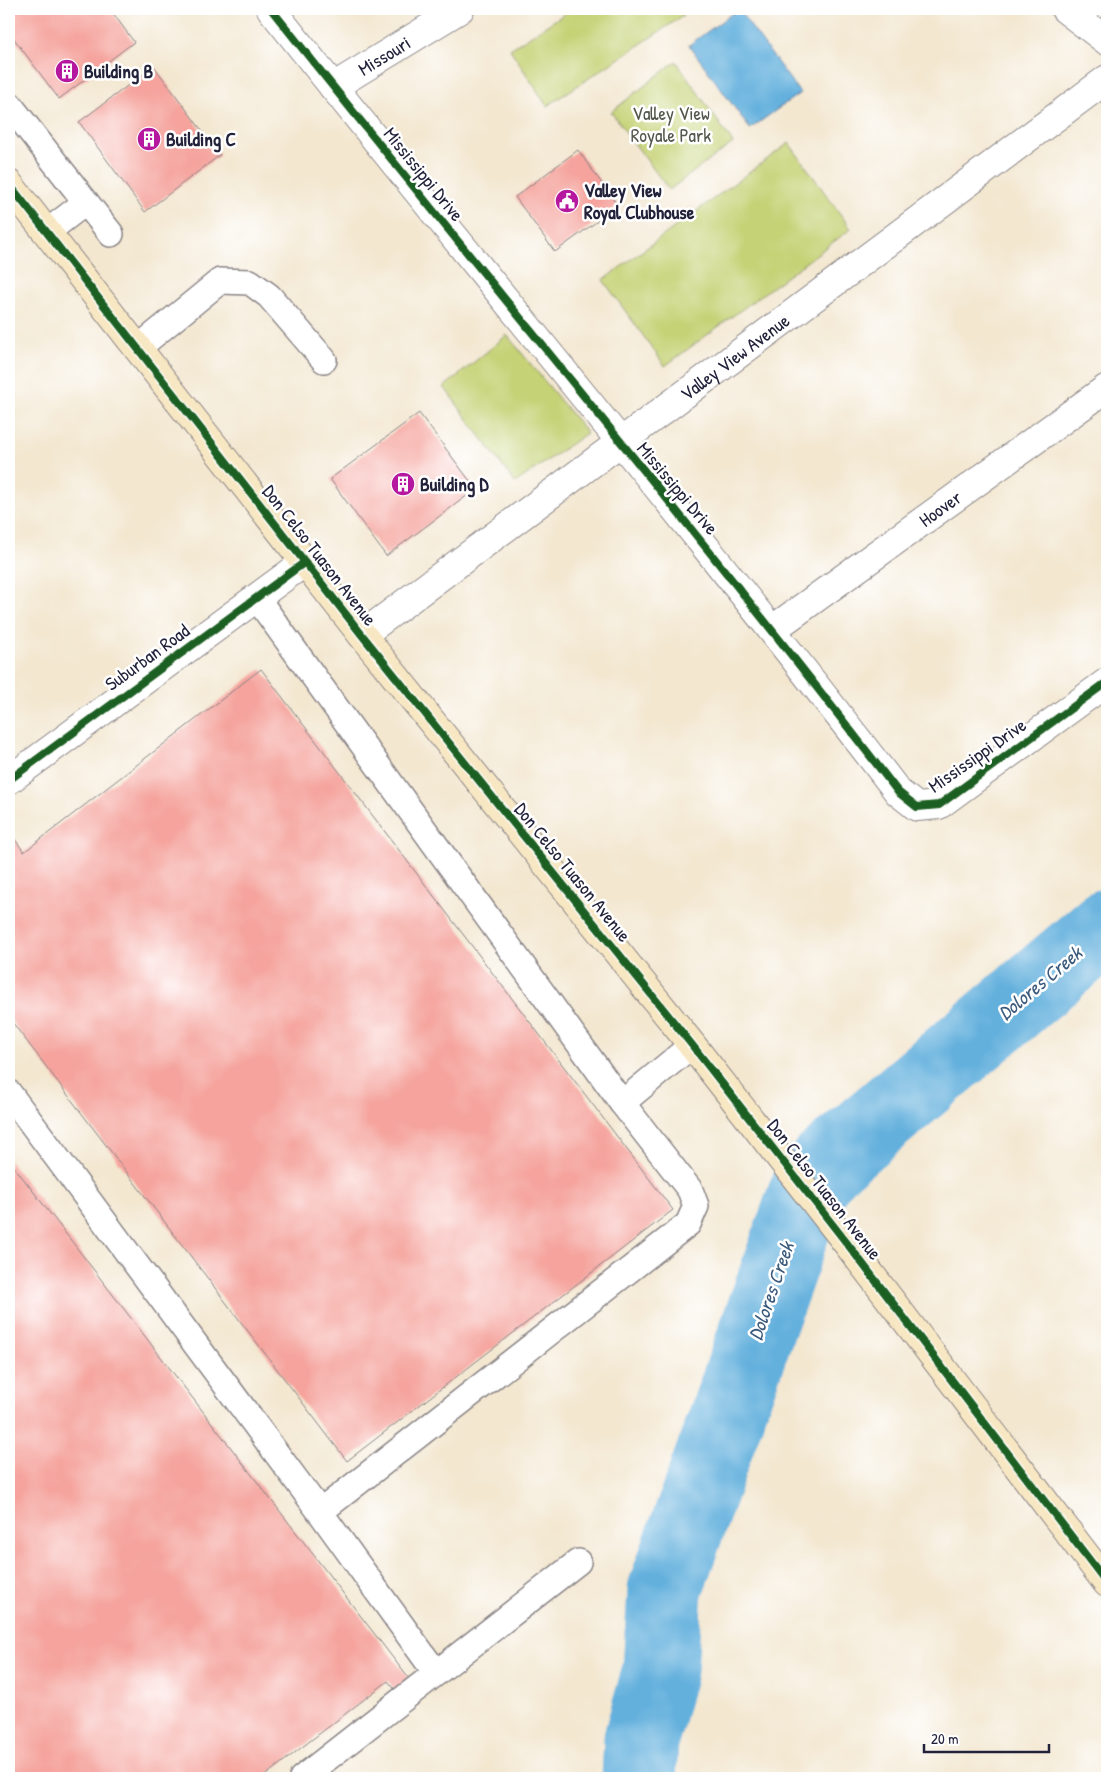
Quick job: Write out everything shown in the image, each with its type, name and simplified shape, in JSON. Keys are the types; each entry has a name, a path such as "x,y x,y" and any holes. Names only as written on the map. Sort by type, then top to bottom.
{"street":[{"name":"Mississippi Drive","path":"271,9 620,444 774,629 898,792 917,807 940,805 1107,682"},
{"name":"Missouri","path":"333,87 460,9"},
{"path":"1065,9 1107,41"},
{"name":"Valley View Avenue","path":"362,635 1107,79"},
{"name":"Don Celso Tuason Avenue","path":"9,184 362,635 692,1045 846,1242 1107,1583"},
{"name":"Hoover","path":"774,629 1107,388"},
{"name":"Suburban Road","path":"9,780 306,562"}],"lane":[{"path":"9,104 111,234"},
{"path":"47,232 86,202"},
{"path":"138,348 220,282 250,282 269,296 324,360"},
{"path":"256,597 622,1103 690,1190 696,1206 688,1224 320,1512"},
{"path":"622,1103 692,1045"},
{"path":"9,1093 320,1512 436,1673"},
{"path":"302,1778 578,1562"}],"green space":[{"path":"572,9 678,9 683,16 547,106 510,49"},
{"name":"Valley View Royale Park","path":"676,61 733,143 669,190 611,112"},
{"path":"789,143 851,229 665,366 603,280"},
{"path":"507,335 587,433 515,483 444,387"}],"water":[{"path":"738,9 800,93 750,129 689,45"}],"building":[{"name":"Building B","path":"9,9 110,9 134,42 59,99 9,32"},
{"name":"Building C","path":"154,66 220,155 145,212 79,122"},
{"name":"Valley View Royal Clubhouse","path":"578,150 618,206 555,252 515,197"},
{"name":"Building D","path":"419,413 476,489 386,556 330,479"},
{"path":"261,669 673,1210 347,1461 9,1018 9,831 24,852"},
{"path":"9,1160 410,1680 397,1692 388,1681 262,1778 195,1778 193,1776 189,1778 9,1778"}],"waterway":[{"name":"Dolores Creek","path":"639,1778 641,1739 660,1670 665,1590 806,1192 824,1166 1107,926"}],"cycle path":[{"path":"271,9 744,595 898,792 917,807 939,805 1107,682"},
{"path":"9,184 362,635 692,1045 846,1242 1107,1583"},
{"path":"9,780 305,562"}],"place":[{"name":"Building B","path":"67,71"},
{"name":"Building C","path":"149,139"},
{"name":"Valley View Royal Clubhouse","path":"567,201"},
{"name":"Building D","path":"403,484"}]}
